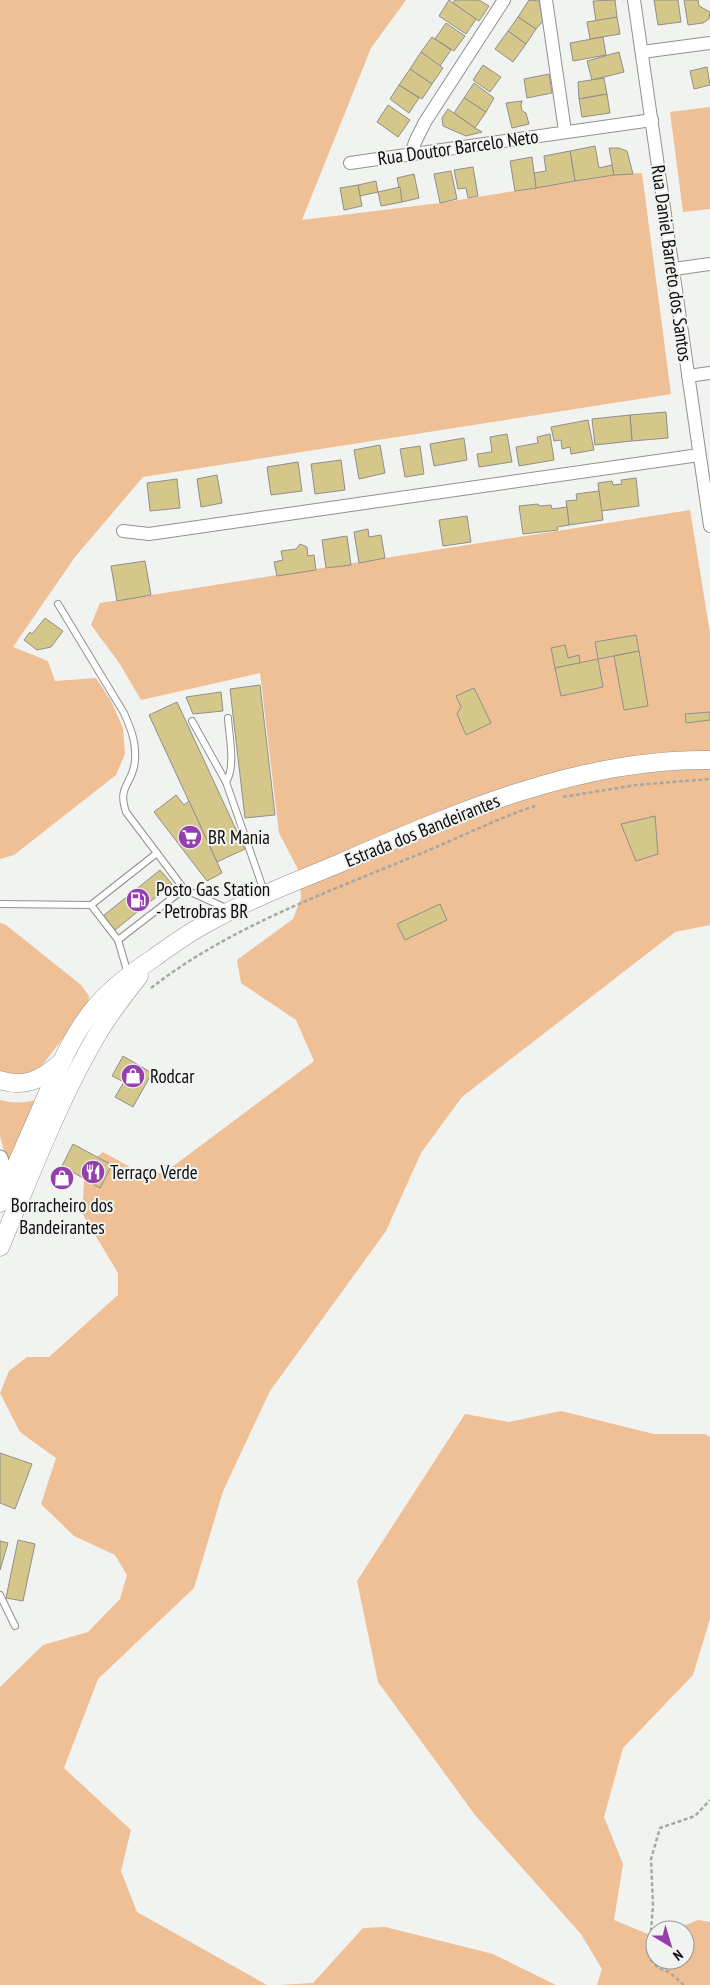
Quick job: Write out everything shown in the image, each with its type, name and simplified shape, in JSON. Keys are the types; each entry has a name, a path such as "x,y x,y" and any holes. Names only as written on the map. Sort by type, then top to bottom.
{"main road":[{"name":"Estrada dos Bandeirantes","path":"0,1202 78,1030 95,1007 128,975 178,940 231,910 394,839 498,799 547,783 610,769 678,760 710,760"},
{"name":"Estrada dos Bandeirantes","path":"0,1247 76,1075 97,1035 117,1003 153,958"},
{"path":"0,1080 16,1083 34,1081 47,1075 62,1062"}],"street":[{"path":"411,153 425,122 504,0"},
{"name":"Rua Doutor Barcelo Neto","path":"546,0 566,132"},
{"name":"Rua Daniel Barreto dos Santos","path":"634,0 674,268 699,455 707,485 710,526"},
{"path":"642,52 710,43"},
{"name":"Rua Doutor Barcelo Neto","path":"350,163 652,120"},
{"path":"674,268 710,264"},
{"path":"688,376 710,373"},
{"path":"123,531 149,534 699,455"},
{"path":"0,1158 11,1196 10,1224"}],"lane":[{"path":"58,604 124,713 132,730 136,749 134,768 124,789 122,800 126,812 184,889 231,910"},
{"path":"226,782 230,775 231,766 228,718"},
{"path":"192,721 226,782 266,895"},
{"path":"0,904 92,905 157,853"},
{"path":"118,940 184,889"},
{"path":"92,905 118,940 128,975"},
{"path":"0,1595 15,1626"}],"path":[{"path":"561,798 636,785 710,779"},
{"path":"147,991 170,973 234,934 339,887 440,846 469,831 544,803"},
{"path":"684,1985 669,1972 658,1968 649,1958 653,1905 651,1859 660,1828 695,1816 710,1800"}],"shaded area":[{"path":"0,0 406,0 371,48 302,220 440,203 614,175 642,173 671,394 143,477 75,557 13,647 48,661 55,681 96,678 111,701 123,728 125,754 116,775 14,855 0,859"},
{"path":"710,107 710,209 683,212 670,112"},
{"path":"690,510 710,633 710,925 675,932 462,1097 421,1153 386,1231 270,1391 223,1491 194,1588 98,1679 64,1768 131,1830 121,1871 137,1912 267,1985 0,1985 0,1687 43,1645 88,1632 120,1599 127,1575 115,1555 74,1536 41,1504 56,1458 20,1432 0,1393 9,1371 27,1357 49,1357 118,1295 118,1273 82,1213 85,1166 103,1152 141,1173 164,1173 314,1061 296,1020 241,983 237,960 293,919 301,898 300,873 279,833 260,673 141,700 120,664 91,625 100,603"},
{"path":"0,923 6,925 81,985 89,996 87,1007 37,1072 22,1079 0,1073"},
{"path":"42,1098 9,1170 0,1136 0,1100 21,1102"},
{"path":"561,1411 654,1434 705,1434 710,1437 710,1619 693,1675 623,1748 604,1817 623,1864 614,1920 645,1933 645,1970 695,1970 695,1921 710,1922 710,1985 597,1985 602,1969 581,1934 475,1815 378,1682 357,1581 465,1414 509,1422"},
{"path":"385,1927 493,1954 556,1985 278,1985 313,1983 363,1928"}],"building":[{"path":"449,0 476,19 466,34 439,16"},
{"path":"455,0 479,0 489,6 479,21 453,3"},
{"path":"529,0 539,1 543,21 536,29 518,17"},
{"path":"615,0 617,17 596,21 593,1"},
{"path":"654,0 678,0 681,22 658,25"},
{"path":"684,0 698,0 699,6 710,12 709,19 703,23 688,25"},
{"path":"518,17 536,29 526,44 508,31"},
{"path":"617,17 620,34 590,39 587,22"},
{"path":"446,23 465,36 454,51 435,39"},
{"path":"508,31 526,44 513,62 495,49"},
{"path":"432,37 451,50 440,66 421,52"},
{"path":"603,37 606,55 573,61 570,43"},
{"path":"421,52 443,68 432,84 410,69"},
{"path":"619,52 624,72 592,80 587,61"},
{"path":"483,65 501,77 490,92 473,80"},
{"path":"707,67 710,85 694,89 690,71"},
{"path":"410,69 432,84 422,99 399,85"},
{"path":"549,74 552,93 527,98 524,79"},
{"path":"604,78 607,94 579,99 578,82"},
{"path":"474,83 494,98 486,112 464,98"},
{"path":"399,85 419,98 409,113 390,99"},
{"path":"607,94 610,113 582,117 579,99"},
{"path":"464,98 486,112 475,128 454,113"},
{"path":"522,101 522,111 526,113 529,124 512,128 506,103"},
{"path":"388,105 410,120 398,137 377,122"},
{"path":"448,109 482,132 466,136 443,126 442,118"},
{"path":"595,146 599,168 612,165 614,175 575,181 570,151"},
{"path":"609,148 619,148 627,151 633,174 614,175"},
{"path":"570,151 575,181 536,188 534,173 546,171 544,156"},
{"path":"532,157 536,188 515,191 510,161"},
{"path":"473,167 478,196 468,198 466,188 458,189 454,170"},
{"path":"451,171 457,199 440,203 434,174"},
{"path":"414,174 419,198 402,202 397,178"},
{"path":"376,181 378,192 360,196 358,185"},
{"path":"358,185 362,206 344,210 340,188"},
{"path":"400,187 402,202 381,206 378,192"},
{"path":"666,412 668,438 632,441 630,415"},
{"path":"630,415 632,441 595,445 592,419"},
{"path":"588,420 594,450 571,454 570,447 562,449 561,440 554,441 551,427"},
{"path":"507,434 512,462 479,467 477,454 492,452 490,437"},
{"path":"550,434 554,460 519,466 516,447 538,443 537,437"},
{"path":"464,438 467,460 434,466 430,444"},
{"path":"380,445 385,473 359,479 354,450"},
{"path":"420,446 424,474 405,477 400,449"},
{"path":"341,460 345,490 315,494 311,464"},
{"path":"298,462 302,491 271,495 267,467"},
{"path":"217,475 222,503 201,507 197,479"},
{"path":"636,478 639,506 601,511 598,483 612,481 613,485 622,484 621,480"},
{"path":"177,479 180,508 150,511 147,483"},
{"path":"599,491 603,520 569,525 566,501 577,500 576,494"},
{"path":"538,504 539,506 551,505 552,509 567,507 569,525 557,527 558,530 523,534 519,506"},
{"path":"467,516 471,542 443,546 439,520"},
{"path":"368,529 369,537 381,535 385,558 359,563 354,532"},
{"path":"347,536 351,565 326,568 322,540"},
{"path":"300,544 307,547 308,556 314,555 316,570 277,576 274,562 283,560 281,551 296,549"},
{"path":"145,561 151,595 117,601 111,566"},
{"path":"45,618 63,631 51,647 37,650 24,640 30,632 32,634"},
{"path":"636,635 639,651 598,659 595,642"},
{"path":"565,645 568,658 579,655 580,663 555,668 551,648"},
{"path":"639,651 648,706 624,710 614,656"},
{"path":"598,659 603,687 561,696 555,668"},
{"path":"260,685 275,815 245,818 230,689"},
{"path":"474,688 491,723 466,735 457,714 461,707 456,696"},
{"path":"221,692 223,711 193,714 186,697"},
{"path":"177,702 245,849 217,862 149,715"},
{"path":"710,712 710,720 686,723 685,714"},
{"name":"BR Mania","path":"176,795 184,805 189,801 222,873 207,881 154,812"},
{"path":"655,816 658,854 636,861 621,824"},
{"name":"Posto Gas Station - Petrobras BR","path":"160,870 172,884 115,930 103,916"},
{"path":"440,904 447,920 405,940 397,924"},
{"path":"123,1056 152,1073 133,1107 115,1097 124,1082 112,1076"},
{"path":"73,1144 112,1165 100,1188 62,1166"},
{"path":"0,1453 32,1464 15,1509 0,1503"},
{"path":"18,1540 35,1544 23,1601 6,1598"},
{"path":"0,1541 8,1543 0,1570"}],"place":[{"name":"BR Mania","path":"190,837"},
{"name":"Posto Gas Station - Petrobras BR","path":"138,900"},
{"name":"Rodcar","path":"133,1076"},
{"name":"Terraço Verde","path":"93,1172"},
{"name":"Borracheiro dos Bandeirantes","path":"62,1178"}]}
